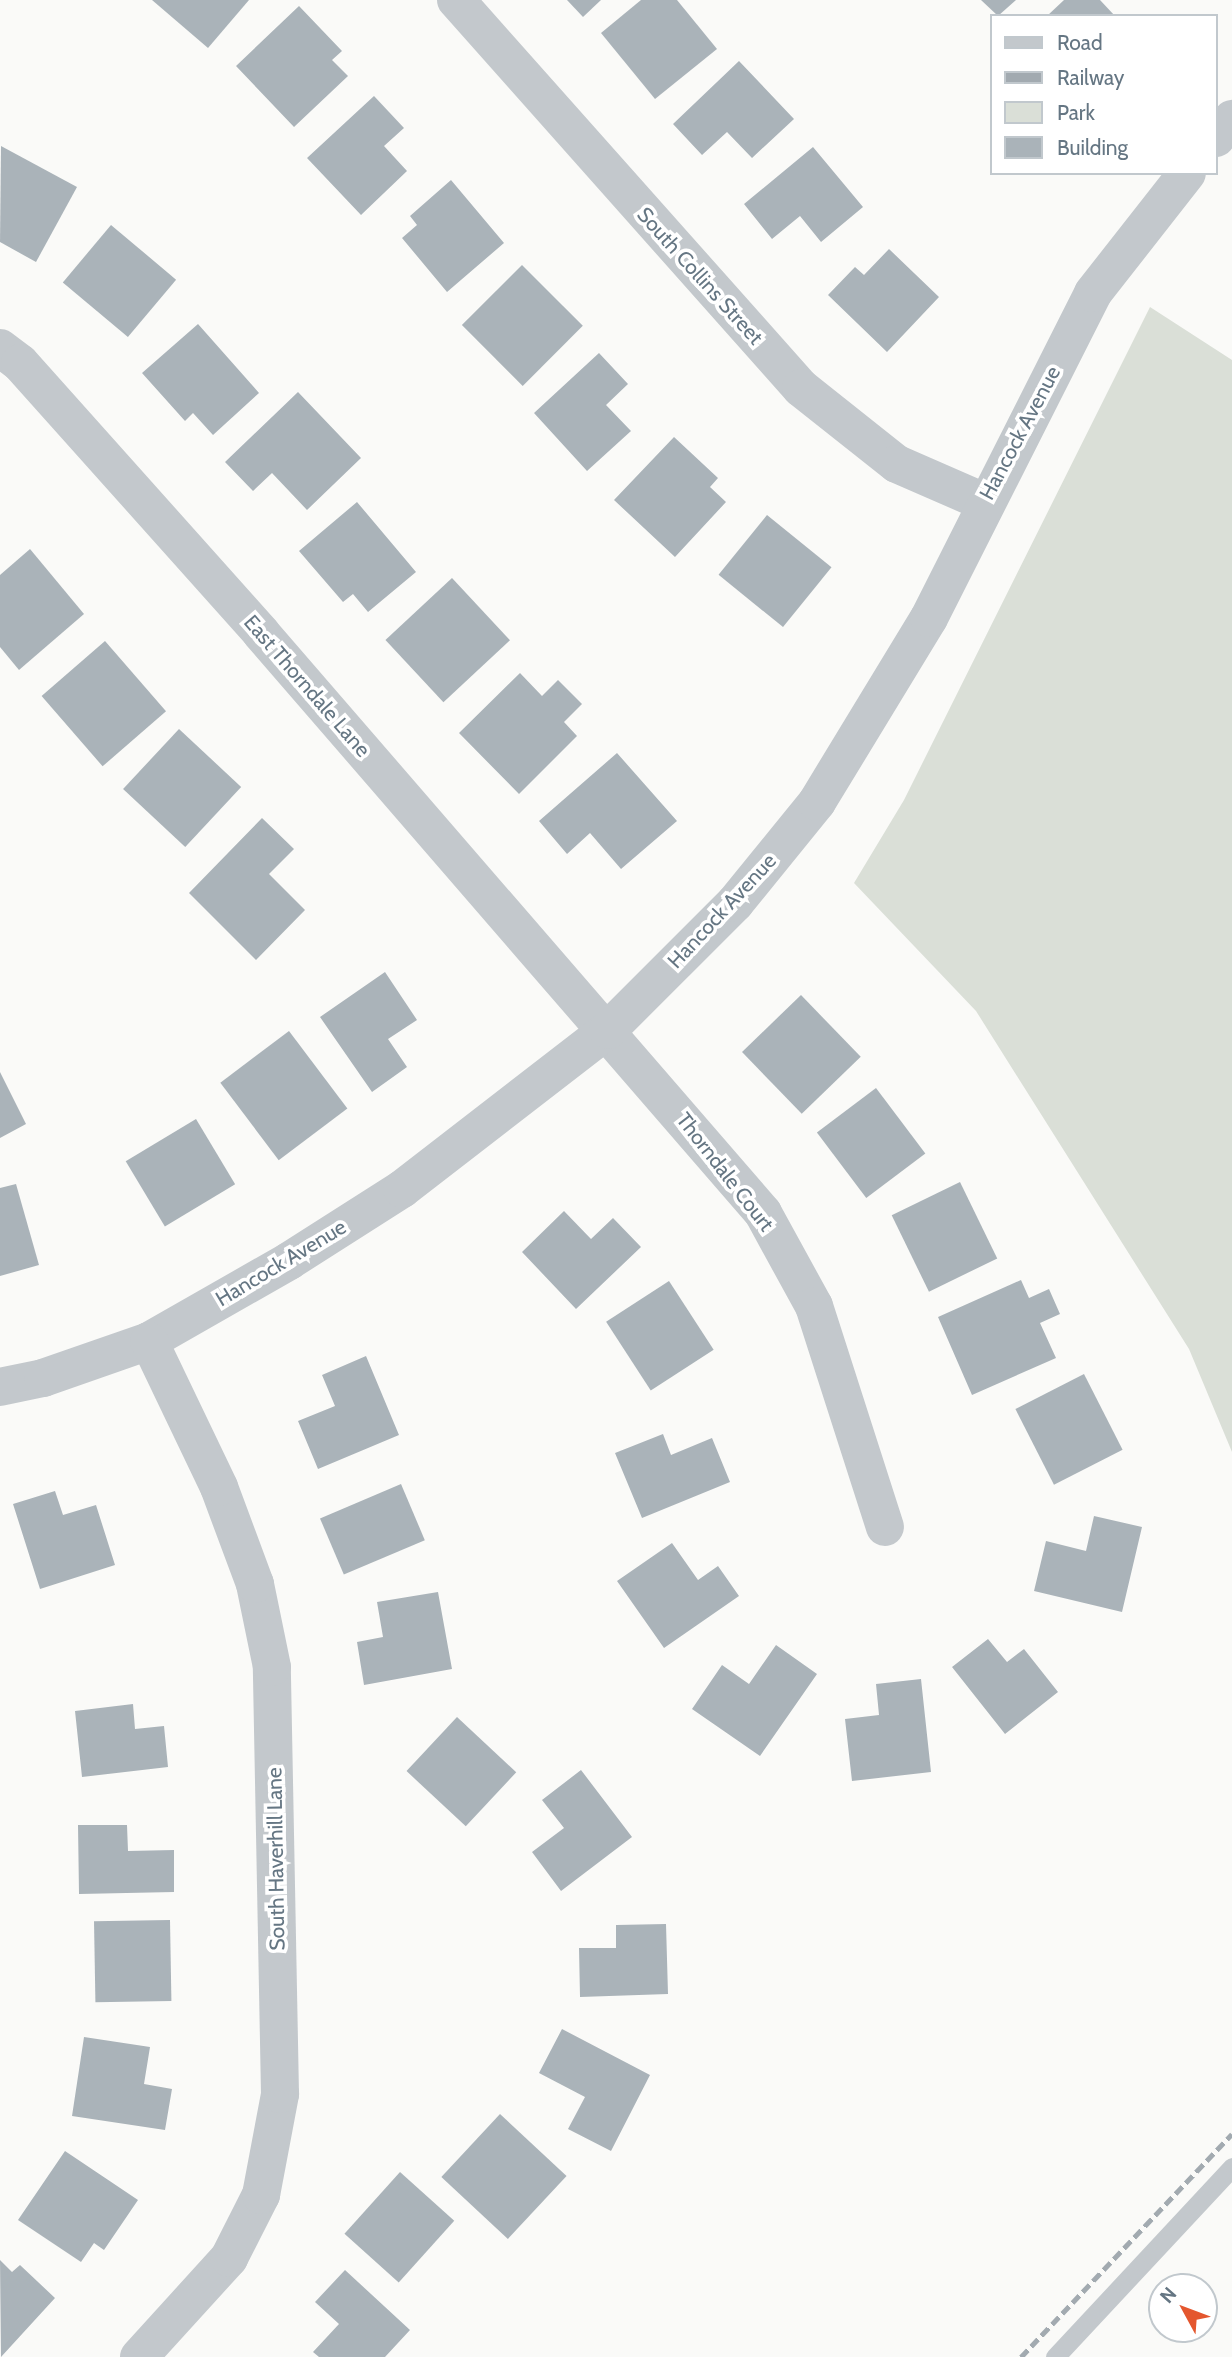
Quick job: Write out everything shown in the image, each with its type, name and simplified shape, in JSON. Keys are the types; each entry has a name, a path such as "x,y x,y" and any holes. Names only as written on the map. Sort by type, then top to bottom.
{"street":[{"name":"South Collins Street","path":"456,0 801,388 897,464 984,502"},
{"path":"1218,136 1232,119"},
{"name":"Hancock Avenue","path":"0,1387 43,1378 149,1341 289,1261 402,1189 608,1030 735,903 817,802 929,618 984,502 1093,293 1185,175"},
{"name":"East Thorndale Lane","path":"0,348 20,363 261,632 608,1030"},
{"name":"Thorndale Court","path":"608,1030 764,1213 814,1306 885,1527"},
{"name":"South Haverhill Lane","path":"139,2357 229,2258 261,2195 281,2094 272,1667 255,1584 219,1487 149,1341"}],"lane":[{"path":"1055,2357 1232,2167"}],"green space":[{"path":"1150,307 1232,360 1232,1452 1189,1349 976,1011 854,883 904,800"}],"building":[{"path":"152,0 249,0 208,48"},
{"path":"567,0 601,0 583,17"},
{"path":"641,0 677,0 717,49 655,99 601,33"},
{"path":"981,0 1016,0 1000,14 996,14"},
{"path":"1064,0 1100,0 1113,14 1049,14"},
{"path":"299,6 342,51 332,60 348,76 294,127 236,66"},
{"path":"739,61 794,119 752,158 727,132 702,155 673,124"},
{"path":"374,96 404,128 384,146 407,171 361,215 307,158"},
{"path":"1,146 77,187 36,262 0,242"},
{"path":"813,147 863,207 821,242 800,216 772,239 744,204"},
{"path":"451,180 504,243 447,292 402,238 417,225 410,216"},
{"path":"111,225 176,280 128,337 63,282"},
{"path":"889,249 939,297 887,352 828,295 855,267 864,275"},
{"path":"522,265 583,326 523,386 462,325"},
{"path":"198,324 259,393 213,435 193,413 185,421 142,373"},
{"path":"599,353 628,384 606,405 631,431 587,471 534,413"},
{"path":"298,392 361,458 307,510 272,473 253,491 225,462"},
{"path":"674,437 718,478 710,487 726,502 675,557 614,500"},
{"path":"357,502 416,572 368,612 353,594 343,602 299,551"},
{"path":"767,515 832,567 783,627 719,575"},
{"path":"30,549 84,614 19,670 0,647 0,575"},
{"path":"452,578 510,640 443,702 385,640"},
{"path":"105,641 166,711 103,766 42,696"},
{"path":"520,673 542,696 558,680 582,704 564,722 577,736 519,794 459,733"},
{"path":"179,729 241,787 185,847 123,789"},
{"path":"617,753 677,821 621,869 590,833 567,854 539,821"},
{"path":"262,818 294,849 269,874 305,910 256,960 189,893"},
{"path":"385,972 417,1020 388,1039 407,1067 372,1092 320,1017"},
{"path":"801,995 861,1057 802,1114 742,1052"},
{"path":"289,1031 347,1108 279,1160 220,1083"},
{"path":"0,1072 26,1124 0,1138"},
{"path":"876,1088 925,1153 866,1198 817,1133"},
{"path":"196,1119 235,1184 165,1226 126,1161"},
{"path":"960,1182 997,1258 929,1292 892,1215"},
{"path":"16,1184 39,1265 0,1276 0,1188"},
{"path":"564,1211 591,1239 613,1218 641,1247 576,1309 522,1252"},
{"path":"1021,1280 1029,1298 1049,1289 1060,1314 1040,1323 1056,1358 972,1395 938,1317"},
{"path":"669,1281 714,1350 651,1391 606,1322"},
{"path":"366,1356 399,1435 318,1469 298,1421 335,1406 322,1375"},
{"path":"1084,1374 1123,1450 1054,1485 1015,1409"},
{"path":"663,1434 671,1455 712,1438 730,1482 642,1518 615,1453"},
{"path":"401,1484 425,1540 344,1575 320,1518"},
{"path":"55,1491 63,1515 96,1505 115,1565 40,1589 13,1504"},
{"path":"1094,1516 1142,1527 1122,1612 1034,1591 1046,1541 1086,1551"},
{"path":"672,1543 698,1580 718,1566 739,1596 664,1648 617,1581"},
{"path":"438,1592 452,1669 364,1685 357,1642 383,1637 377,1602"},
{"path":"988,1639 1007,1662 1024,1649 1058,1692 1005,1734 952,1667"},
{"path":"776,1645 817,1674 760,1756 692,1709 722,1665 749,1684"},
{"path":"921,1679 931,1772 852,1781 845,1719 879,1715 876,1684"},
{"path":"133,1704 135,1729 164,1726 168,1767 82,1777 75,1711"},
{"path":"457,1717 516,1772 466,1826 407,1771"},
{"path":"581,1770 632,1837 561,1891 532,1852 564,1828 542,1800"},
{"path":"78,1825 127,1825 128,1851 174,1850 174,1892 79,1894"},
{"path":"170,1920 171,2001 95,2002 94,1921"},
{"path":"666,1924 668,1994 580,1997 579,1948 616,1948 616,1925"},
{"path":"562,2029 650,2075 611,2151 568,2129 585,2097 539,2073"},
{"path":"84,2037 150,2047 144,2084 172,2089 165,2130 72,2116"},
{"path":"500,2114 567,2176 508,2239 441,2177"},
{"path":"65,2151 138,2200 104,2250 94,2243 81,2262 18,2220"},
{"path":"400,2172 454,2221 399,2283 344,2234"},
{"path":"0,2260 12,2272 20,2265 55,2298 1,2357"},
{"path":"345,2270 410,2330 385,2357 319,2357 313,2352 339,2324 315,2302"}],"railway":[{"path":"1021,2357 1232,2134"}]}
